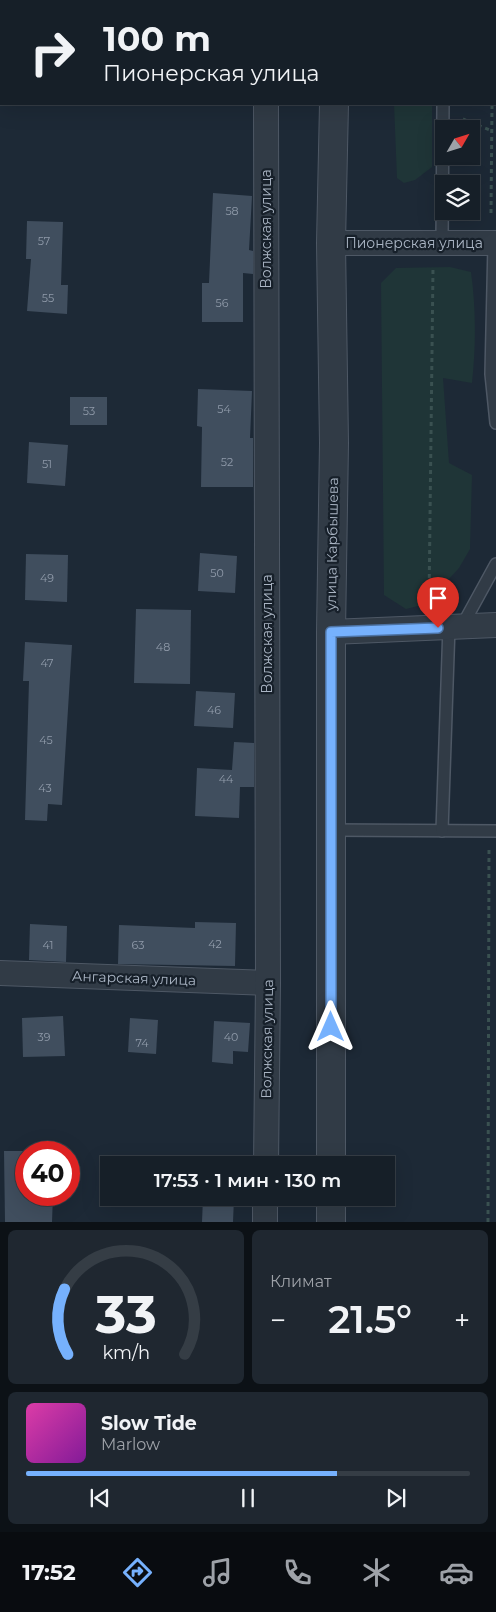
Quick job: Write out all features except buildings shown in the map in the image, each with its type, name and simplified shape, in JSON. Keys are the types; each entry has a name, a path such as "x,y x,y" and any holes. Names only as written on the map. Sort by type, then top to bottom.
{"street":[{"name":"Волжская улица","path":"266,105 268,984 266,1156"},
{"name":"улица Карбышева","path":"331,1156 331,632 334,443 331,243 334,105"},
{"name":"Пионерская улица","path":"331,243 495,243"},
{"path":"331,632 496,625"},
{"name":"Ангарская улица","path":"0,973 268,984"},
{"path":"265,1206 265,1222"},
{"path":"331,1206 331,1222"}],"lane":[{"path":"442,243 443,105"},
{"path":"495,243 493,375 496,423"},
{"path":"442,830 456,626 496,564"},
{"path":"331,830 496,831"}],"path":[{"path":"491,213 492,105"},
{"path":"429,602 433,268"},
{"path":"488,1222 489,849"}],"green space":[{"path":"394,105 432,105 432,167 415,180 404,183 397,178"},
{"path":"450,267 471,272 475,313 472,383 443,378 449,463 472,475 470,549 459,568 426,604 406,609 384,595 381,283 396,268"}],"route":[{"path":"331,1027 331,632 438,628"}]}
